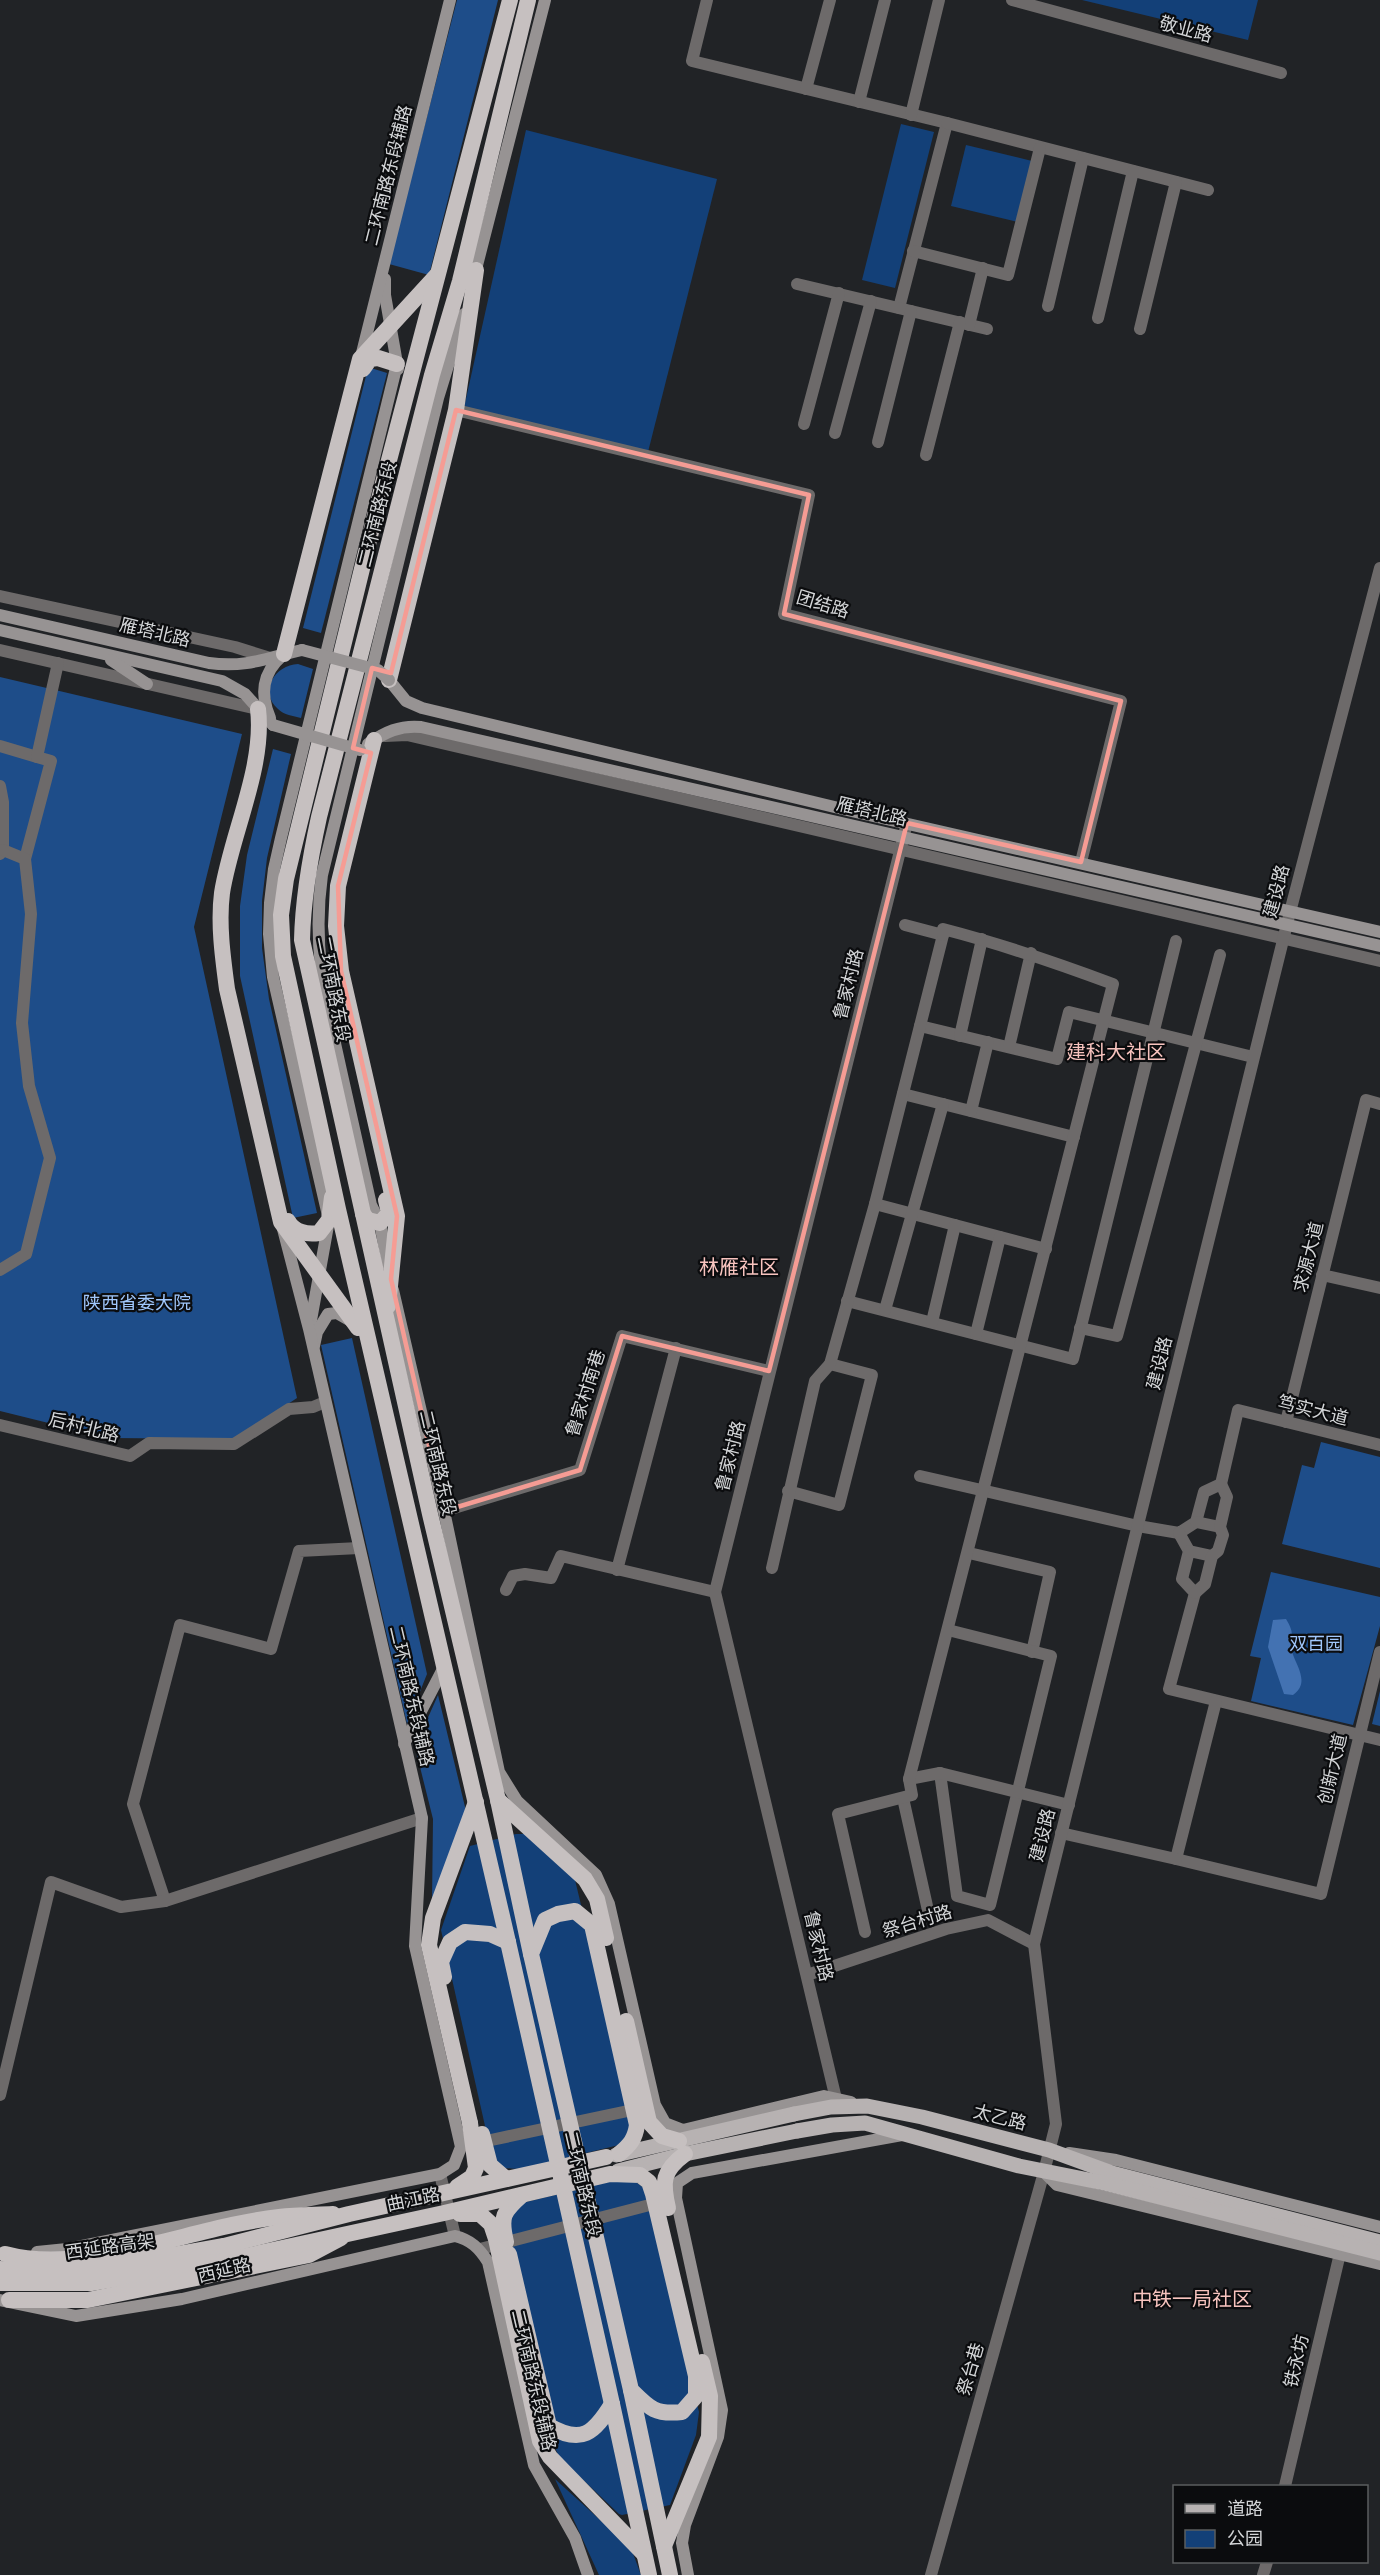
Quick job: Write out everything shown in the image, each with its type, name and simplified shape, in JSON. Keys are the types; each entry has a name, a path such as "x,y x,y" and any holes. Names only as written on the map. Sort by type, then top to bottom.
{"highway":[{"name":"二环南路东段","path":"333,1185 283,956 281,915 286,879 383,483 510,0"},
{"name":"二环南路东段","path":"528,0 460,281 432,375 308,867 303,904 303,940 387,1322 631,2390 664,2546"},
{"path":"389,680 456,410 476,270"},
{"path":"277,656 360,359 440,272"},
{"path":"302,650 298,628 364,364 374,358 397,364"},
{"path":"258,709 259,743 222,894 222,955 227,989 281,1222 358,1326"},
{"path":"273,725 235,876 231,958 235,990 288,1221 292,1228 310,1235 319,1233 330,1211 333,1185"},
{"path":"377,738 338,886 336,926 341,971 397,1216 387,1322"},
{"path":"360,750 360,770 331,890 329,945 334,985 388,1213 380,1223 368,1220 363,1214"},
{"path":"333,1185 378,1379"},
{"path":"330,1211 366,1359 378,1379"},
{"name":"二环南路东段","path":"378,1379 446,1664 649,2575"},
{"path":"498,1800 585,1879 597,1899 650,2122 662,2136 682,2142 663,2185 710,2396 711,2420 709,2437 664,2546 670,2575"},
{"path":"446,2193 472,2177 476,2168 476,2156 429,1945 433,1918 476,1803"},
{"path":"531,1954 545,1920 558,1914 575,1911 592,1924 638,2125 636,2136 629,2146 612,2155"},
{"path":"506,2179 490,2165 441,1962 450,1942 465,1932 490,1934 508,1942"},
{"name":"曲江路","path":"223,2253 349,2214 612,2155"},
{"name":"曲江路","path":"223,2253 350,2232 444,2213 610,2174 640,2175 649,2182 696,2376 696,2396 682,2412 666,2414 650,2409 631,2390"},
{"path":"524,2193 503,2214 502,2225 549,2426 564,2434 579,2436 597,2428 612,2404"},
{"path":"444,2213 480,2214 491,2224 540,2441 550,2457 644,2554"},
{"path":"2,2258 60,2260 278,2217 349,2214"},
{"path":"4,2300 88,2300 132,2292 309,2254 350,2232"},
{"name":"西延路高架","path":"2,2258 50,2273 84,2271 223,2253"},
{"name":"西延路高架","path":"0,2283 91,2283 223,2253"}],"main road":[{"name":"二环南路东段辅路","path":"360,359 450,0"},
{"path":"499,1772 380,1223 371,1205 323,990 318,947 319,899 322,876 438,398 476,270 545,0"},
{"path":"385,260 385,295 390,328 407,398"},
{"path":"309,1329 330,1211 277,1001 269,934 270,903 274,868 281,838 397,364"},
{"name":"雁塔北路","path":"0,615 230,666 257,663 302,650 378,670 406,701 422,708 543,739 1380,932"},
{"name":"雁塔北路","path":"0,630 105,656 222,681 245,694 273,725"},
{"path":"105,656 147,684"},
{"path":"277,656 264,681 265,706 273,725 360,750"},
{"name":"雁塔北路","path":"360,750 377,738 405,726 421,727 1380,946"},
{"path":"363,1214 391,1279"},
{"name":"二环南路东段辅路","path":"281,1222 314,1348 422,1818 415,1946 460,2147"},
{"path":"314,1348 317,1332 328,1314 337,1313 358,1326"},
{"path":"404,1744 446,1664"},
{"path":"485,1750 517,1801 596,1875 609,1904 655,2105 665,2123 682,2142 824,2096 867,2106"},
{"name":"太乙路","path":"612,2155 682,2142 794,2114 831,2107 867,2106 1049,2150 1112,2173 1380,2242"},
{"name":"太乙路","path":"610,2174 682,2142 865,2123 902,2135 1044,2172 1104,2183 1341,2249 1380,2253"},
{"path":"688,2575 682,2543 685,2525 718,2437 722,2410 676,2198 677,2183 692,2173 902,2135"},
{"path":"2,2258 67,2249 440,2174 454,2165 460,2147"},
{"path":"1049,2150 1116,2160 1380,2227"},
{"path":"455,2236 467,2239 480,2249"},
{"name":"西延路","path":"4,2300 76,2316 182,2299 455,2236"},
{"name":"二环南路东段辅路","path":"480,2249 488,2262 534,2465 575,2538 588,2575"},
{"path":"1341,2249 1380,2264"}],"street":[{"path":"707,0 692,61 1208,190"},
{"path":"806,89 830,0"},
{"path":"859,102 885,0"},
{"path":"911,115 939,0"},
{"name":"敬业路","path":"1012,0 1281,74"},
{"path":"878,442 905,309 913,251 947,123"},
{"path":"913,251 1008,275 1040,148"},
{"path":"1048,306 1083,158"},
{"path":"1098,318 1133,171"},
{"path":"1140,329 1176,182"},
{"path":"926,454 983,268"},
{"path":"797,284 987,329"},
{"path":"804,424 839,293"},
{"path":"836,433 871,301"},
{"name":"团结路","path":"456,410 809,495 784,614 1121,701 1081,862"},
{"name":"建设路","path":"1044,2172 1056,2124 1034,1944 1286,925 1380,568"},
{"path":"0,596 277,656"},
{"path":"0,650 258,709"},
{"path":"38,757 58,663"},
{"path":"377,738 407,735 1380,961"},
{"path":"0,746 51,761 25,859 31,914 21,1023 30,1086 50,1158 26,1254 0,1270"},
{"path":"0,786 3,802 1,852 25,859"},
{"name":"鲁家村路","path":"836,2099 715,1592 906,823"},
{"path":"905,925 943,935"},
{"path":"772,1568 815,1381 830,1364 875,1204 944,929 1031,953 1113,984 969,1553 909,1779 912,1795 838,1814 865,1932"},
{"path":"960,1036 982,939"},
{"path":"847,1301 1073,1359 1176,941"},
{"path":"1009,1047 1031,953"},
{"path":"1080,1328 1117,1336 1220,955"},
{"path":"920,1026 1057,1059 1069,1012 1253,1057"},
{"path":"971,1111 988,1042"},
{"path":"903,1094 1074,1137"},
{"name":"求源大道","path":"1286,1422 1366,1100 1380,1104"},
{"path":"885,1310 943,1104"},
{"path":"875,1204 1046,1249"},
{"path":"932,1322 955,1225"},
{"path":"976,1334 1000,1237"},
{"path":"1322,1275 1380,1288"},
{"name":"鲁家村南巷","path":"444,1511 580,1470 622,1336 769,1371"},
{"path":"617,1570 676,1348"},
{"path":"788,1491 839,1505 872,1375 830,1364"},
{"name":"后村北路","path":"0,1425 130,1456 149,1443 234,1444 289,1409 313,1407 325,1402"},
{"name":"笃实大道","path":"1221,1484 1238,1410 1380,1445"},
{"path":"920,1476 1137,1526 1179,1533 1196,1522 1204,1492 1221,1484 1227,1497 1220,1527 1223,1535 1218,1551 1212,1556 1205,1584 1195,1593 1169,1689 1380,1740"},
{"path":"1196,1522 1220,1527"},
{"path":"1179,1533 1189,1551 1182,1579 1195,1593"},
{"path":"165,1901 133,1804 180,1625 271,1648 299,1551 359,1548"},
{"path":"1189,1551 1212,1556"},
{"path":"969,1553 1050,1572 1032,1652"},
{"path":"507,1590 513,1576 525,1574 551,1578 561,1556 715,1592"},
{"path":"940,1773 957,1896 990,1905 1051,1656 948,1630"},
{"name":"创新大道","path":"1176,1858 1321,1894 1380,1652"},
{"path":"1061,1833 1176,1858 1216,1701"},
{"path":"909,1779 940,1773 1069,1805"},
{"path":"903,1798 929,1915"},
{"path":"0,2096 51,1882 121,1907 165,1901 422,1818"},
{"name":"祭台村路","path":"807,1975 946,1929 988,1920 1034,1944"},
{"path":"460,2147 655,2105"},
{"path":"682,2142 692,2173"},
{"name":"祭台巷","path":"932,2575 1044,2172"},
{"path":"440,2174 455,2236"},
{"path":"480,2249 676,2198"},
{"name":"铁永坊","path":"1285,2485 1341,2249"}],"highlighted area":[{"path":"456,410 809,495 784,614 1121,701 1081,862 907,823 769,1371 622,1336 580,1470 444,1511 391,1279 397,1216 341,971 338,886 371,753 353,748 372,668 391,673"}],"green space":[{"path":"457,0 498,0 429,275 389,264"},
{"path":"1082,0 1258,0 1248,40"},
{"path":"901,124 934,132 895,288 862,280"},
{"path":"526,130 717,179 647,456 463,412"},
{"path":"966,145 1032,161 1018,222 951,206"},
{"path":"371,368 387,373 321,633 303,628 367,372"},
{"path":"298,664 313,669 301,718 280,711 269,695 269,687 276,674 290,665"},
{"name":"陕西省委大院","path":"0,677 242,734 194,927 297,1398 235,1439 109,1438 0,1411"},
{"path":"273,749 291,754 267,858 262,901 262,948 269,999 317,1213 293,1218 240,976 240,906 247,855"},
{"path":"352,1338 427,1674 407,1724 321,1345"},
{"path":"1321,1442 1380,1457 1380,1568 1282,1544 1302,1465 1314,1468"},
{"name":"双百园","path":"1271,1572 1380,1597 1380,1626 1353,1725 1251,1701 1261,1658 1250,1656"},
{"path":"1380,1691 1380,1726 1372,1724"},
{"path":"438,1695 466,1811 432,1902 433,1819 415,1747"},
{"path":"516,1834 527,1834 575,1880 634,2124 623,2144 520,2169 504,2168 492,2157 441,1930 470,1846"},
{"path":"625,2178 632,2179 644,2188 699,2412 696,2435 670,2505 622,2515 559,2457 554,2445 505,2218 518,2204"},
{"path":"555,2479 631,2548 641,2575 599,2575"}],"shaded area":[{"path":"1286,1619 1292,1634 1292,1652 1301,1675 1301,1685 1293,1695 1284,1694 1268,1647 1273,1620"}],"district":[{"name":"建科大社区","path":"1116,1052"},
{"name":"林雁社区","path":"739,1267"},
{"name":"中铁一局社区","path":"1192,2299"}]}
